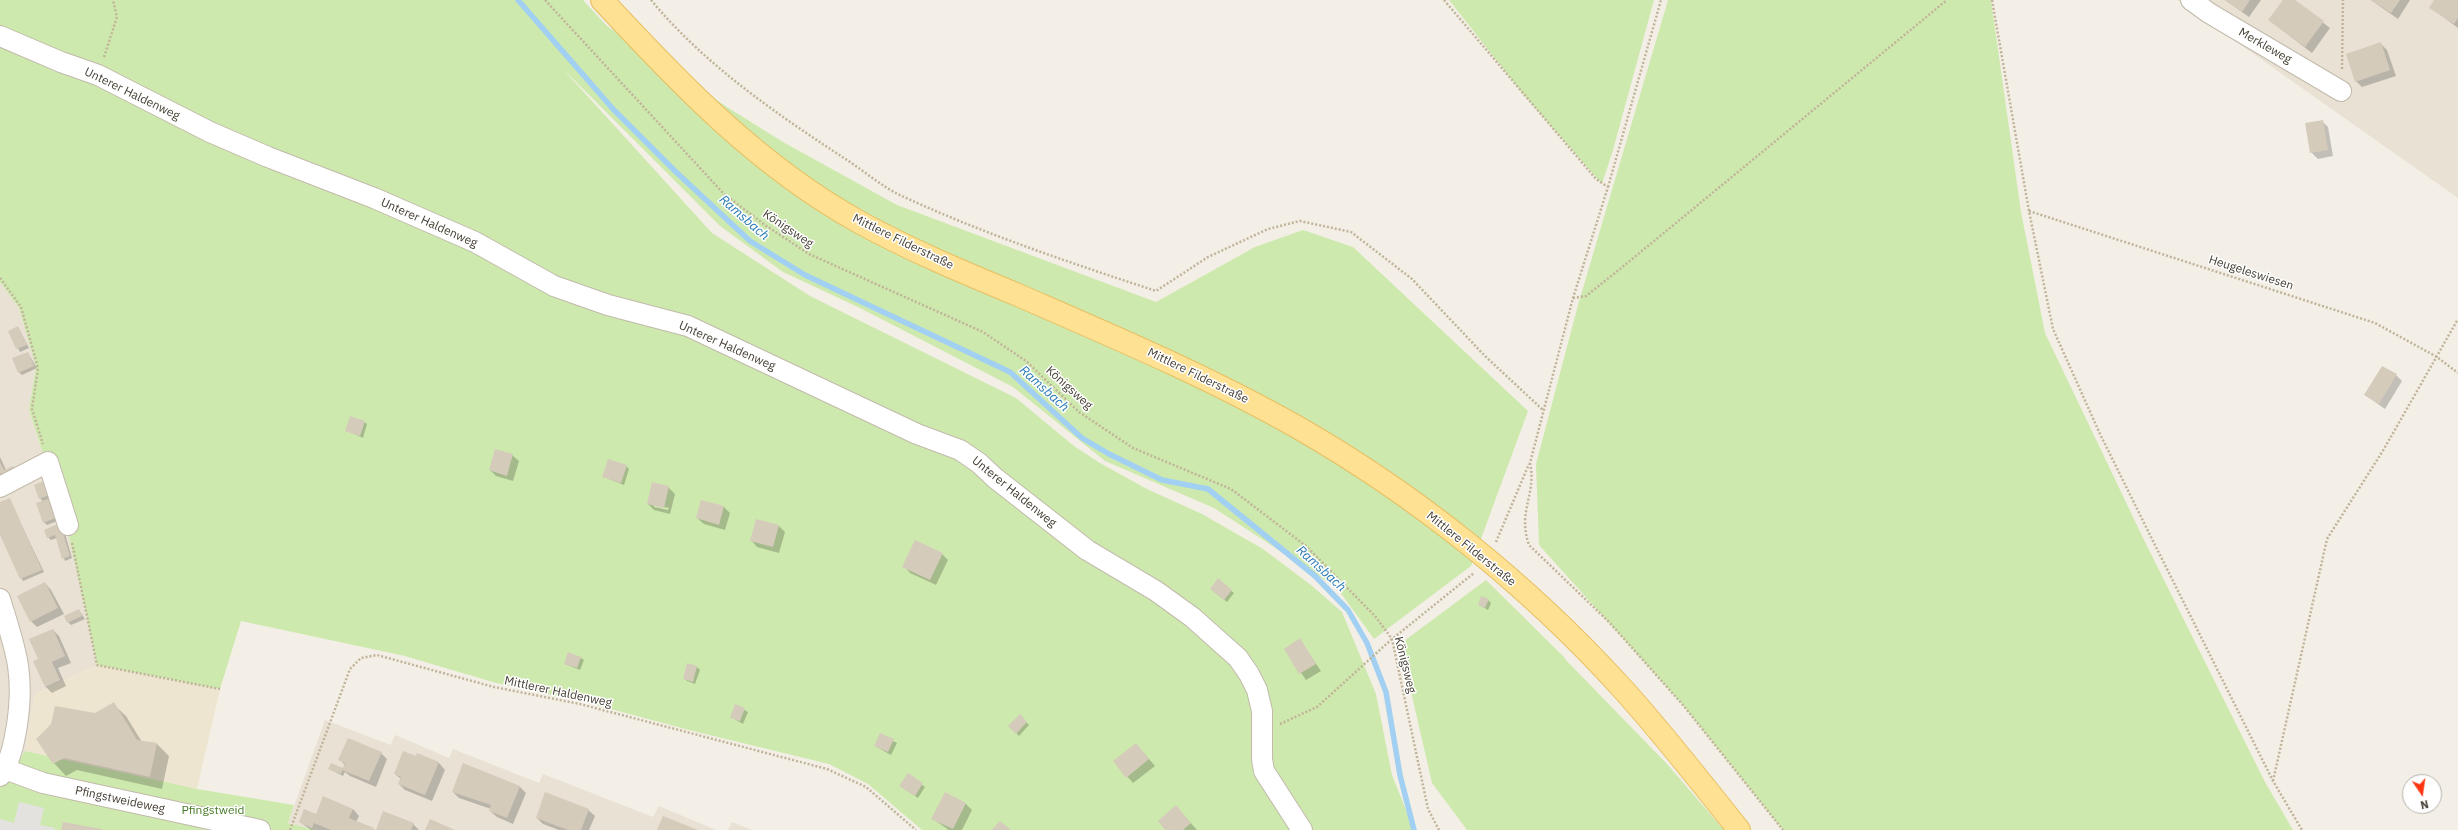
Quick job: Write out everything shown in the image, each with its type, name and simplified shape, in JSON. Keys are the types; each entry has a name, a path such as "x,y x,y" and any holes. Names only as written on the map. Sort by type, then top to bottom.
{"main road":[{"name":"Mittlere Filderstraße","path":"602,0 695,99 743,142 796,182 860,222 929,257 1216,383 1298,427 1374,475 1433,516 1486,560 1556,622 1620,686 1738,830"}],"street":[{"name":"Merkleweg","path":"2191,0 2209,13 2337,88"},
{"name":"Unterer Haldenweg","path":"0,36 60,62 98,75 210,132 374,198 475,242 554,286 608,305 688,326 910,430 960,450 979,463 995,478 1087,550 1156,591 1192,617 1238,658 1250,674 1257,690 1262,711 1262,760 1264,771 1302,830"},
{"path":"0,487 48,462 68,525"},
{"path":"0,599 17,655 22,687 14,744 2,773"},
{"name":"Pfingstweideweg","path":"2,773 260,830"}],"path":[{"path":"98,75 117,17 113,0"},
{"name":"Königsweg","path":"545,0 724,194 765,225 809,254 983,332 1026,361 1079,412 1133,448 1231,489 1306,546 1375,616 1392,639 1428,809 1439,830"},
{"path":"651,0 672,25 732,79 826,146 900,195 997,234 1156,291 1208,257 1268,229 1300,221 1351,232 1412,279 1485,356 1543,410"},
{"path":"1444,0 1596,179 1608,187"},
{"path":"1661,0 1608,187 1573,298 1543,410 1530,463 1532,476 1524,520 1529,545 1614,628 1683,705 1783,830"},
{"path":"1573,298 1586,296 1614,274 1948,0"},
{"path":"1992,0 2028,211 2053,329 2104,441 2273,781 2302,830"},
{"path":"2337,88 2342,74 2343,0"},
{"name":"Heugeleswiesen","path":"2028,211 2375,323 2437,357 2458,374"},
{"path":"0,278 21,307 38,368 32,409 48,462"},
{"path":"2273,781 2327,539 2384,449 2458,319"},
{"path":"68,525 97,665 220,690"},
{"path":"1262,730 1290,721 1317,707 1392,639"},
{"name":"Mittlerer Haldenweg","path":"290,830 350,669 361,658 377,655 494,687 580,704 827,769 866,787 916,830"}],"shaded area":[{"path":"2177,0 2458,0 2458,198"},
{"path":"0,282 19,308 36,367 29,410 67,528 97,665 35,694 25,751 0,787"},
{"path":"97,665 220,689 197,789 25,751 35,694"},
{"path":"325,720 391,745 395,735 449,758 453,749 539,783 543,774 653,817 659,806 716,830 317,830 288,823"},
{"path":"19,802 44,808 40,825 55,828 54,830 0,830 0,819 14,823"},
{"path":"732,822 752,830 728,830"}],"green space":[{"path":"0,0 583,0 607,26 727,107 783,142 897,205 1156,302 1255,247 1303,230 1353,247 1528,411 1471,566 1374,639 1337,588 1214,508 1105,461 1013,387 860,308 783,272 720,226 562,68 712,233 810,296 1016,398 1074,446 1100,463 1147,489 1202,514 1263,549 1311,585 1342,612 1376,694 1392,775 1414,830 922,830 868,784 829,764 689,730 581,701 496,683 405,656 241,621 220,689 97,665 67,528 29,410 36,367 19,308 0,282"},
{"path":"1449,0 1654,0 1613,150 1602,184 1523,94"},
{"path":"1668,0 1991,0 2021,212 2045,333 2144,540 2265,782 2293,830 1783,830 1683,705 1539,545 1536,464 1578,305"},
{"path":"1486,580 1566,659 1564,658 1667,764 1724,830 1467,830 1432,783 1400,644"},
{"name":"Pfingstweid","path":"25,751 197,789 294,805 288,823 316,830 0,830 0,787"}],"building":[{"path":"2225,0 2250,0 2242,12"},
{"path":"2283,0 2295,0 2324,21 2305,47 2268,20"},
{"path":"2371,0 2400,0 2391,13"},
{"path":"2434,0 2458,0 2458,18 2454,24 2429,8"},
{"path":"2381,42 2390,70 2355,82 2346,54"},
{"path":"2323,120 2328,150 2310,153 2305,123"},
{"path":"18,326 27,345 16,349 8,331"},
{"path":"28,352 34,366 18,373 12,358"},
{"path":"2382,366 2397,374 2379,404 2364,395"},
{"path":"350,416 365,421 360,436 345,431"},
{"path":"495,449 513,454 507,476 489,470"},
{"path":"608,459 627,465 621,483 602,477"},
{"path":"0,462 4,470 13,466 17,474 4,481 0,472"},
{"path":"46,480 52,494 39,499 34,485"},
{"path":"652,482 669,486 664,508 647,504"},
{"path":"10,498 42,570 20,579 0,535 0,502"},
{"path":"51,498 58,517 43,523 36,503"},
{"path":"701,500 724,506 719,525 696,518"},
{"path":"756,519 779,525 773,547 750,541"},
{"path":"60,523 70,556 62,559 55,535 47,538 44,530"},
{"path":"915,540 943,553 930,580 902,567"},
{"path":"1218,578 1232,590 1224,600 1210,589"},
{"path":"45,582 58,608 30,622 17,596"},
{"path":"1481,596 1489,599 1485,608 1478,605"},
{"path":"79,609 82,616 67,623 64,616"},
{"path":"53,629 65,656 52,662 60,680 45,687 33,661 38,659 29,639"},
{"path":"1300,638 1316,664 1299,674 1284,649"},
{"path":"568,652 581,657 577,668 564,664"},
{"path":"687,663 697,666 693,682 683,679"},
{"path":"114,702 137,740 157,743 150,777 64,758 53,764 36,739 51,724 55,706 95,713"},
{"path":"735,704 745,708 740,721 730,718"},
{"path":"1020,714 1027,722 1016,734 1008,726"},
{"path":"880,733 894,739 888,752 874,746"},
{"path":"348,738 382,752 369,781 342,770 341,774 328,769 331,763 343,768 345,763 338,760"},
{"path":"1136,743 1149,759 1126,778 1113,761"},
{"path":"403,751 416,756 417,753 439,762 425,795 398,784 401,777 394,774"},
{"path":"463,763 520,786 507,818 489,811 491,805 452,792"},
{"path":"908,773 923,783 915,796 899,786"},
{"path":"545,792 589,809 581,830 568,830 536,818"},
{"path":"945,792 966,803 953,829 931,819"},
{"path":"323,796 353,809 349,818 374,828 373,830 331,830 314,823 312,828 299,822 304,809 316,814"},
{"path":"1176,805 1191,823 1183,830 1165,830 1158,821"},
{"path":"383,811 414,823 411,830 376,830"},
{"path":"663,816 698,830 657,830"},
{"path":"430,819 455,830 425,830"},
{"path":"1000,821 1011,830 992,830"},
{"path":"63,822 102,829 102,830 61,830"}],"waterway":[{"name":"Ramsbach","path":"518,0 613,109 676,172 750,241 805,275 1010,372 1082,438 1109,454 1162,480 1208,489 1315,576 1348,610 1367,643 1386,692 1400,775 1414,830"}]}
